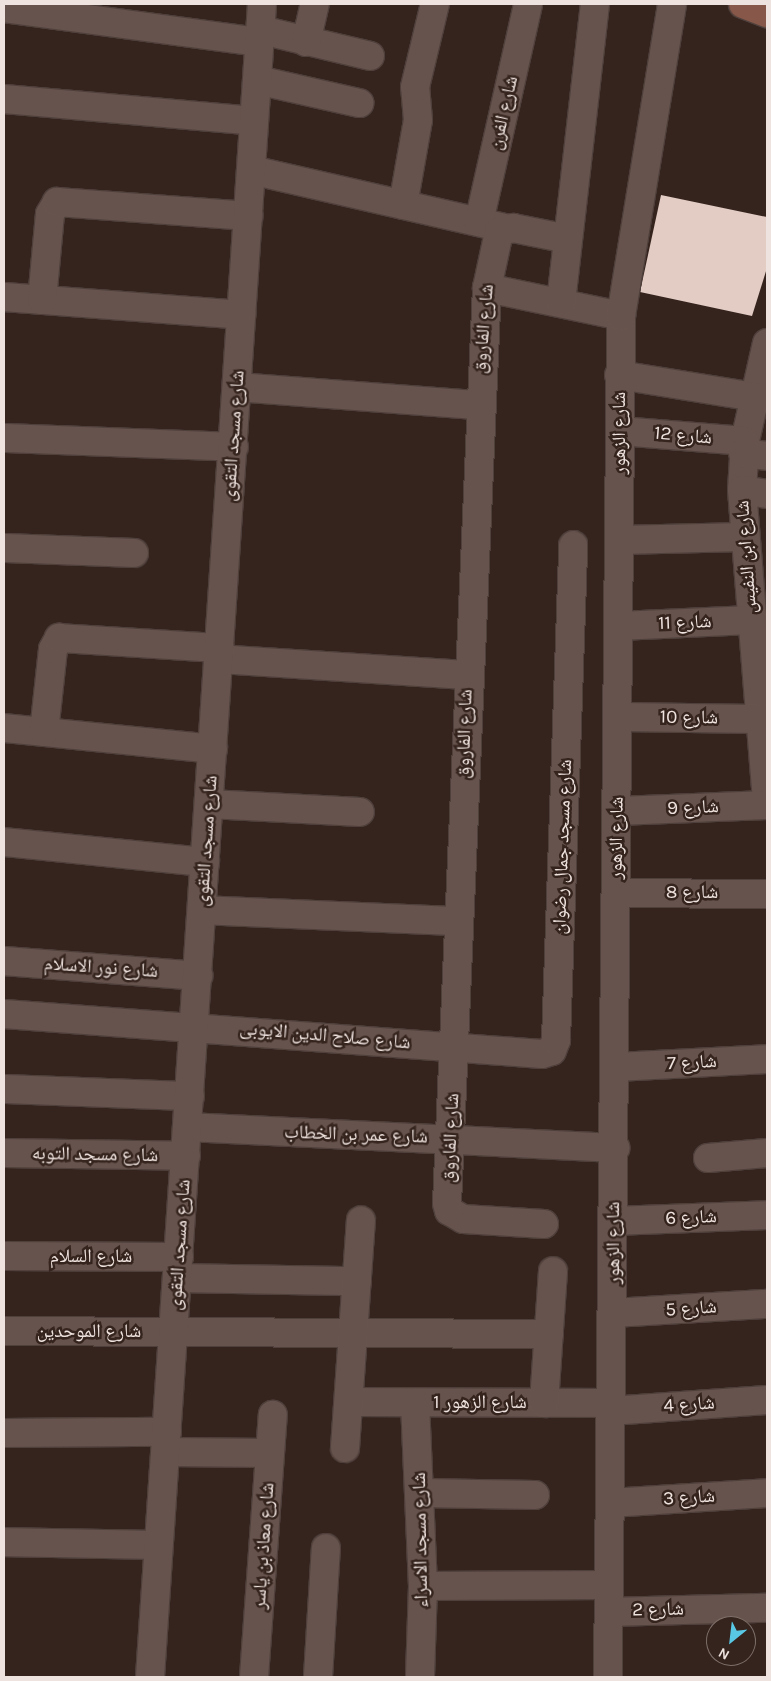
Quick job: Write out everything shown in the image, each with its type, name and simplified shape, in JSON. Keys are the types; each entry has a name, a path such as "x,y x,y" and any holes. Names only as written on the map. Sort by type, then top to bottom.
{"main road":[{"path":"744,4 767,13"}],"street":[{"name":"شارع مسجد التقوى","path":"150,1677 157,1545 186,1156 262,4"},
{"path":"306,42 315,4"},
{"path":"403,205 418,120 415,87 435,4"},
{"name":"شارع الفرن","path":"479,222 528,4"},
{"path":"561,302 595,4"},
{"name":"شارع الزهور","path":"608,1677 610,1407 614,1313 620,540 619,375 621,316 672,4"},
{"path":"4,8 306,42 370,56"},
{"path":"257,80 359,103"},
{"path":"4,99 254,121"},
{"path":"251,170 505,228 568,240"},
{"path":"42,300 50,214 57,202 248,216"},
{"name":"شارع الفاروق","path":"505,228 495,238 487,288 478,405 457,921 449,1211 463,1219 544,1224"},
{"path":"487,288 621,316"},
{"path":"4,297 241,315"},
{"name":"شارع ابن النفيس","path":"767,343 752,450 755,492 744,537 757,575 751,620 760,647 760,719 767,804"},
{"path":"619,375 760,397"},
{"path":"237,387 478,405"},
{"name":"شارع 12","path":"620,431 752,450"},
{"path":"4,438 234,447"},
{"path":"620,540 744,537"},
{"name":"شارع مسجد جمال رضوان","path":"455,1047 542,1054 555,1046 573,545"},
{"path":"4,548 134,553"},
{"name":"شارع 11","path":"619,626 751,620"},
{"path":"44,732 53,648 59,638 467,675"},
{"name":"شارع 10","path":"619,717 760,719"},
{"path":"4,728 213,749"},
{"path":"209,804 360,812"},
{"name":"شارع 9","path":"618,810 767,804"},
{"path":"4,842 205,862"},
{"name":"شارع 8","path":"617,893 767,894"},
{"path":"202,910 457,921"},
{"name":"شارع نور الاسلام","path":"4,961 198,976"},
{"name":"شارع صلاح الدين الايوبى","path":"4,1014 194,1026 455,1047"},
{"name":"شارع 7","path":"616,1067 767,1058"},
{"path":"4,1089 190,1096"},
{"name":"شارع عمر بن الخطاب","path":"187,1127 451,1138 615,1148"},
{"name":"شارع مسجد التوبه","path":"4,1153 186,1156"},
{"path":"708,1158 767,1153"},
{"name":"شارع 6","path":"614,1221 767,1215"},
{"path":"345,1448 361,1221"},
{"name":"شارع السلام","path":"4,1256 357,1281"},
{"path":"544,1403 553,1271"},
{"name":"شارع 5","path":"614,1313 767,1304"},
{"name":"شارع الموحدين","path":"4,1331 549,1334"},
{"name":"شارع 4","path":"610,1407 767,1400"},
{"name":"شارع الزهور 1","path":"348,1402 544,1403 610,1407"},
{"name":"شارع مسجد الاسراء","path":"415,1403 421,1493 423,1586 420,1677"},
{"name":"شارع معاذ بن ياسر","path":"254,1677 273,1416"},
{"path":"4,1433 166,1442 270,1453"},
{"path":"421,1493 535,1495"},
{"name":"شارع 3","path":"610,1503 767,1493"},
{"path":"4,1542 157,1545"},
{"path":"318,1677 326,1548"},
{"path":"423,1586 609,1585"},
{"name":"شارع 2","path":"609,1612 767,1608"}],"building":[{"path":"661,195 767,217 767,268 752,316 640,292"}]}
